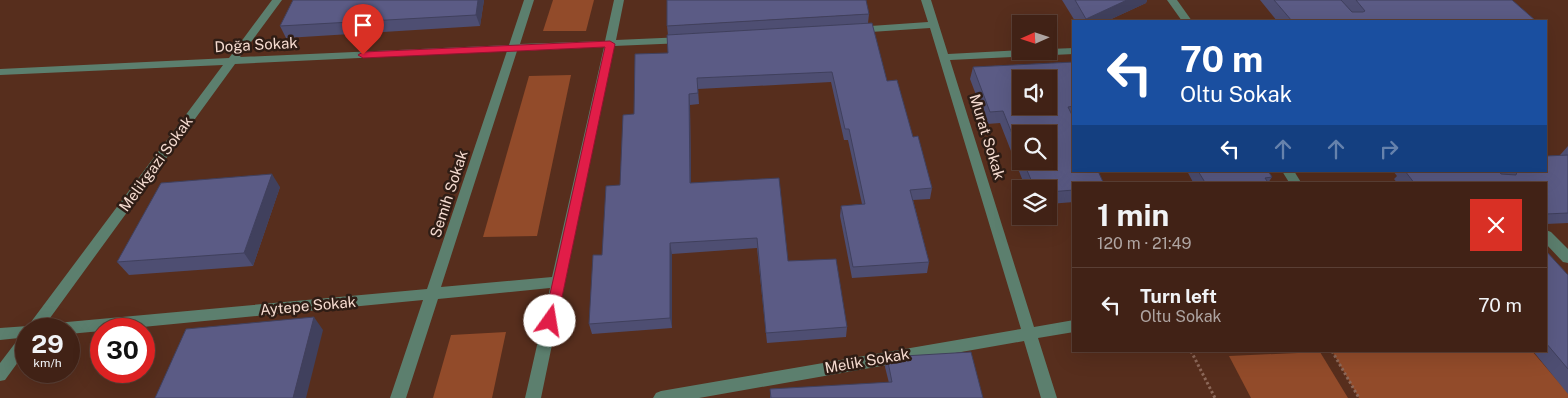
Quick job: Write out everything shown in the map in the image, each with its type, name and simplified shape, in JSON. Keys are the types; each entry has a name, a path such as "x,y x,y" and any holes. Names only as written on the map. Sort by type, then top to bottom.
{"street":[{"name":"Melikgazi Sokak","path":"42,318 277,0"},
{"name":"Semih Sokak","path":"398,398 434,295 529,0"},
{"path":"533,398 619,0"},
{"name":"Murat Sokak","path":"926,0 1049,398"},
{"path":"1172,0 1185,20"},
{"path":"846,30 935,25"},
{"name":"Doğa Sokak","path":"0,72 699,39"},
{"path":"945,57 1072,51"},
{"path":"1547,236 1560,252"},
{"name":"Aytepe Sokak","path":"80,327 559,282"},
{"name":"Melik Sokak","path":"661,398 1030,332 1072,326"},
{"path":"0,334 15,332"},
{"path":"0,376 15,355"}],"path":[{"path":"1192,352 1215,398"},
{"path":"1333,352 1359,398"}],"shaded area":[{"path":"553,0 594,0 586,31 543,31"},
{"path":"571,75 537,236 483,237 529,76"},
{"path":"506,332 492,398 433,398 451,335"},
{"path":"1320,352 1348,398 1251,398 1229,356"},
{"path":"1333,352 1533,352 1568,393 1568,398 1359,398"}],"building":[{"path":"293,0 478,0 476,15 280,26"},
{"path":"667,0 866,0 869,14 667,26"},
{"path":"1075,0 1127,0 1086,19"},
{"path":"1274,0 1341,0 1352,12 1363,12 1365,11 1356,0 1512,0 1535,20 1291,20"},
{"path":"872,23 887,81 897,80 913,137 918,136 932,188 910,190 929,262 853,267 841,206 865,204 849,129 845,129 832,72 697,78 698,93 689,94 690,183 779,178 788,261 836,259 847,327 766,333 757,238 670,243 670,318 589,324 593,255 602,255 606,186 620,185 623,115 634,114 635,54 668,53 667,35"},
{"path":"1072,62 1072,106 1068,107 1072,115 1072,172 1098,172 1103,182 1072,182 1072,190 1057,191 1057,180 1031,180 1027,170 1057,170 1057,125 1012,125 1012,134 1003,111 990,112 973,67"},
{"path":"1568,155 1568,213 1547,214 1547,182 1413,182 1406,172 1500,172 1501,174 1516,175 1517,172 1547,172 1547,156"},
{"path":"1199,172 1269,172 1272,177 1265,178 1268,182 1205,182"},
{"path":"272,174 244,253 117,262 161,183"},
{"path":"1547,252 1568,275 1568,369 1547,344"},
{"path":"314,317 293,398 155,398 186,329"},
{"path":"971,352 983,398 771,398 770,389 892,382 887,357"}],"route":[{"path":"363,55 610,44 550,321"}]}
